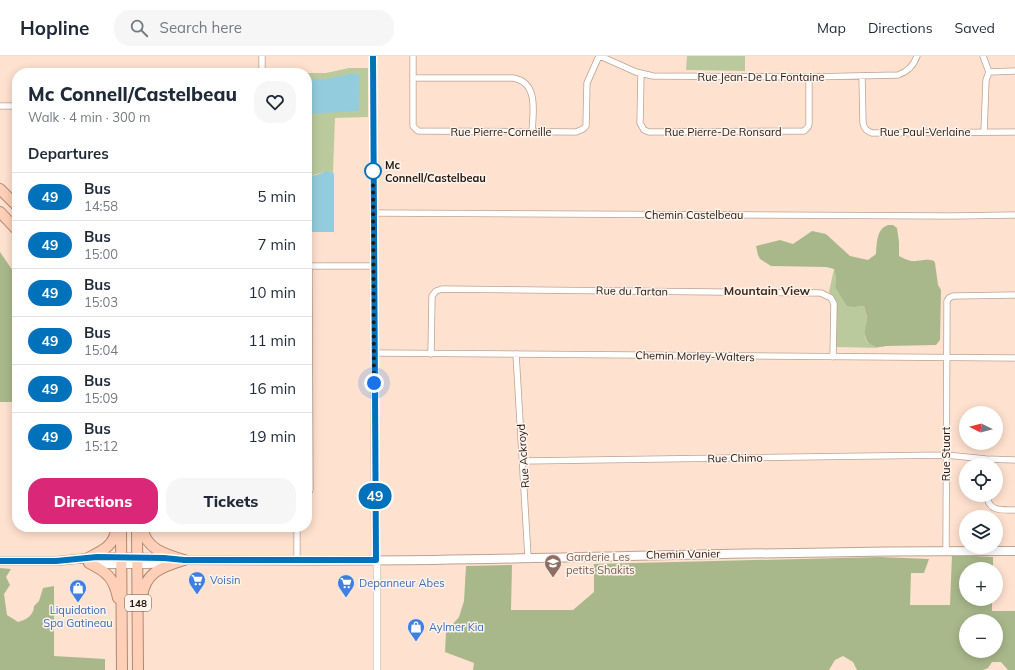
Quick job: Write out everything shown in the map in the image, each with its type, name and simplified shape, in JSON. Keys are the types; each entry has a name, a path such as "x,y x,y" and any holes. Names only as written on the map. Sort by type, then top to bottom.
{"highway":[{"path":"0,189 12,201"},
{"path":"0,212 12,225"},
{"path":"116,532 112,542 88,561 104,572 115,585 118,599 122,640"},
{"name":"148","path":"121,532 122,670"},
{"name":"148","path":"137,532 138,670"},
{"path":"144,532 147,540 156,550 163,554 184,560"},
{"path":"137,642 143,592 150,576 159,570 184,560"}],"main road":[{"name":"Chemin Vanier","path":"0,561 138,561 164,558 184,560 376,560 1015,551"}],"street":[{"path":"262,56 262,68"},
{"path":"373,56 373,266 377,670"},
{"name":"Rue Pierre-Corneille","path":"413,56 413,126 418,131 532,132 576,132 583,130 586,122 587,83 599,56"},
{"name":"Rue Jean-De La Fontaine","path":"599,56 641,74 660,76 809,77 892,76 902,74 911,67 917,56"},
{"path":"983,56 989,72 986,80 984,132"},
{"path":"989,72 1015,72"},
{"name":"Rue Pierre-De Ronsard","path":"641,74 640,124 644,130 650,132 804,131 809,124 809,77"},
{"name":"Rue Paul-Verlaine","path":"862,77 863,123 868,132 1015,132"},
{"path":"413,78 513,78 523,81 527,84 532,93 532,132"},
{"path":"0,106 12,106"},
{"name":"Chemin Castelbeau","path":"373,213 1015,215"},
{"path":"312,266 373,266"},
{"name":"Rue du Tartan","path":"431,354 432,296 438,290 450,289 821,293 831,298 834,304 833,357"},
{"name":"Rue Stuart","path":"946,551 946,303 949,298 956,296 1015,296"},
{"name":"Chemin Morley-Walters","path":"374,353 1015,358"},
{"name":"Rue Ackroyd","path":"516,354 524,461 528,558"},
{"name":"Rue Chimo","path":"524,461 946,455 963,458"},
{"name":"Rue Chimo","path":"1003,461 1015,460"},
{"path":"988,502 992,507 1001,510 1015,510"},
{"path":"297,532 297,560"}],"green space":[{"path":"687,56 745,56 745,71 686,70"},
{"path":"349,68 368,68 368,117 335,118 333,172 312,175 312,73 326,73"},
{"path":"888,225 893,225 897,228 899,256 911,261 927,260 934,261 935,263 938,285 941,290 940,340 936,345 872,346 867,341 865,334 867,319 864,306 847,306 835,287 836,278 834,269 826,267 771,266 760,259 756,246 780,240 793,244 812,231 826,234 850,256 868,260 876,254 879,233"},
{"path":"0,252 12,270 12,402 0,402"},
{"path":"834,269 836,278 835,287 855,307 864,306 867,317 865,333 866,341 873,346 880,348 836,347 836,305 834,297 829,292"},
{"path":"952,555 993,557 993,562 959,562 959,606 992,606 992,611 1015,611 1015,670 1008,670 1001,662 992,662 988,668 983,670 857,670 853,662 843,656 835,660 829,670 473,670 474,663 445,652 446,632 459,617 464,601 466,566 512,565 511,610 573,610 594,592 594,564 880,557 929,559 924,573 911,573 910,605 950,605"},
{"path":"0,568 11,569 6,577 10,585 4,594 7,615 18,622 24,620 33,612 34,606 39,601 43,588 54,586 54,656 105,659 105,670 0,670"}],"water":[{"path":"354,73 360,76 359,111 312,114 312,79 326,79"},
{"path":"327,171 333,172 334,175 334,232 312,232 312,175"}],"bus line":[{"name":"49","path":"0,561 56,561 97,557 236,561 376,560 373,266 373,56"}],"place":[{"name":"Mc Connell/Castelbeau","path":"373,171"},
{"name":"Garderie Les petits Shakits","path":"553,578"},
{"name":"Voisin","path":"197,595"},
{"name":"Depanneur Abes","path":"346,598"},
{"name":"Liquidation Spa Gatineau","path":"78,603"},
{"name":"Aylmer Kia","path":"416,642"}],"district":[{"name":"Mountain View","path":"767,291"}],"route":[{"path":"373,171 374,383"}]}
